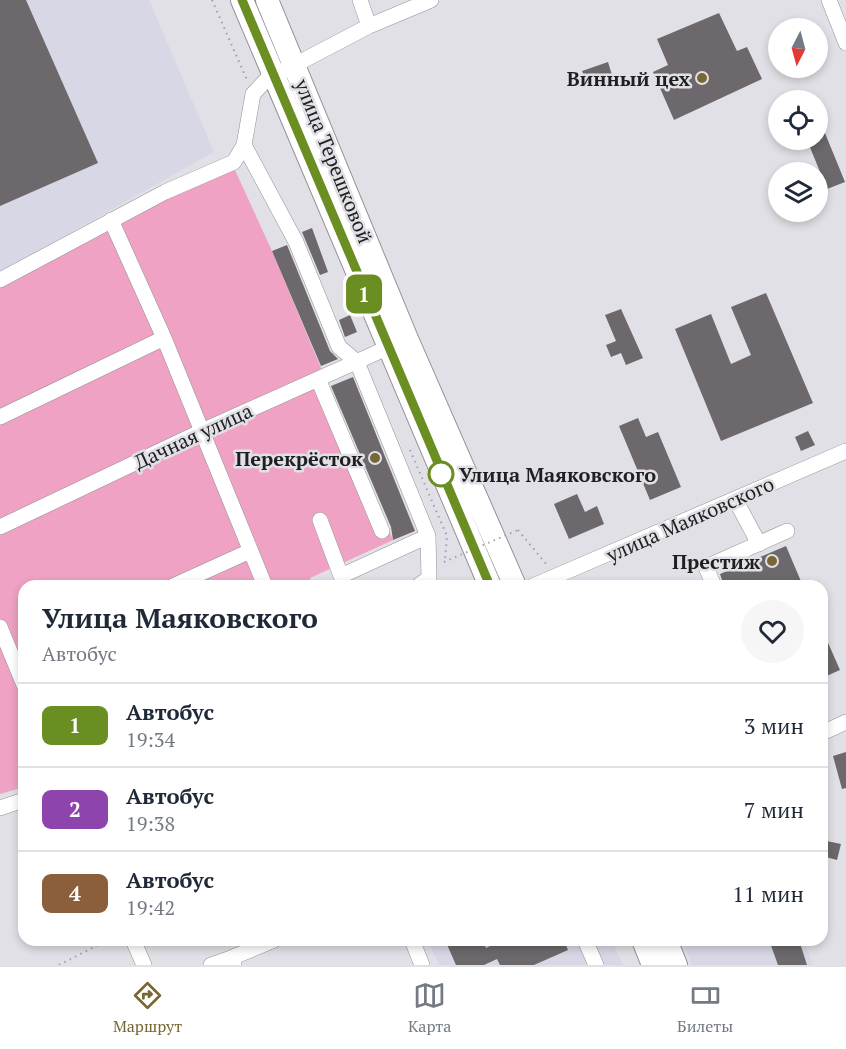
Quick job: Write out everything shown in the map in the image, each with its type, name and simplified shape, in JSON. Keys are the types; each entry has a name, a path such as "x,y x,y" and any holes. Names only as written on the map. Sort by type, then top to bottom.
{"highway":[{"name":"улица Терешковой","path":"242,0 387,348 487,580"},
{"name":"улица Терешковой","path":"267,0 412,350 512,580"},
{"path":"645,946 653,965"},
{"path":"668,946 676,965"}],"street":[{"path":"360,0 369,26"},
{"path":"0,280 165,192 234,162 244,145 253,94 274,75 369,26 431,0"},
{"path":"830,0 846,43"},
{"path":"244,145 296,242 339,346 357,362 428,536 429,578 426,580"},
{"path":"111,220 164,338 262,580"},
{"path":"0,417 164,338"},
{"name":"Дачная улица","path":"0,527 202,431 387,348"},
{"path":"318,379 382,531"},
{"name":"улица Маяковского","path":"563,580 735,499 846,451"},
{"path":"735,499 759,544"},
{"path":"320,520 343,580"},
{"path":"711,580 706,567 787,531"},
{"path":"345,580 428,536"},
{"path":"186,580 250,551"},
{"path":"0,627 18,655"},
{"path":"828,730 846,722"},
{"path":"0,808 18,802"},
{"path":"136,946 144,965"},
{"path":"212,965 232,961 262,946"},
{"path":"418,946 422,965"},
{"path":"588,946 596,965"}],"path":[{"path":"212,0 253,94"},
{"path":"444,562 518,530 557,580"},
{"path":"59,965 96,946"}],"shaded area":[{"path":"0,0 149,0 214,152 0,272"},
{"path":"234,168 272,251 393,540 310,578 310,580 18,580 18,789 0,794 0,286 143,210"},
{"path":"430,946 614,946 623,965 439,965"},
{"path":"684,946 806,946 813,965 692,965"}],"building":[{"path":"0,0 26,0 98,163 0,206"},
{"name":"Винный цех","path":"719,13 737,51 747,47 762,79 674,120 653,72 668,65 657,39"},
{"path":"608,62 612,75 587,84 582,71"},
{"path":"828,140 845,182 828,189 828,162 816,162 811,150 828,150"},
{"path":"312,228 328,272 320,275 302,232"},
{"path":"287,245 330,351 338,359 321,366 272,251"},
{"path":"766,293 813,403 721,441 675,329 711,314 731,364 751,355 731,307"},
{"path":"621,309 643,358 626,365 621,353 611,357 606,345 616,341 605,315"},
{"path":"350,315 357,332 345,337 339,320"},
{"name":"Перекрёсток","path":"353,377 415,531 393,540 391,527 331,386"},
{"path":"638,418 646,437 658,432 681,487 650,500 619,426"},
{"path":"808,431 815,445 801,451 795,437"},
{"path":"577,494 585,512 597,506 604,524 569,539 554,504"},
{"name":"Престиж","path":"786,546 800,580 722,580 720,574"},
{"path":"828,643 840,670 828,675"},
{"path":"846,752 846,788 842,789 833,756"},
{"path":"828,841 841,844 837,860 828,858"},
{"path":"448,946 485,946 486,948 490,946 566,946 568,950 534,965 500,965 497,959 484,965 456,965"},
{"path":"771,946 801,946 807,965 778,965"}],"bus line":[{"name":"1","path":"242,0 387,348 487,580"}],"place":[{"name":"Винный цех","path":"702,78"},
{"name":"Перекрёсток","path":"375,458"},
{"name":"Улица Маяковского","path":"441,474"},
{"name":"Престиж","path":"772,561"}]}
